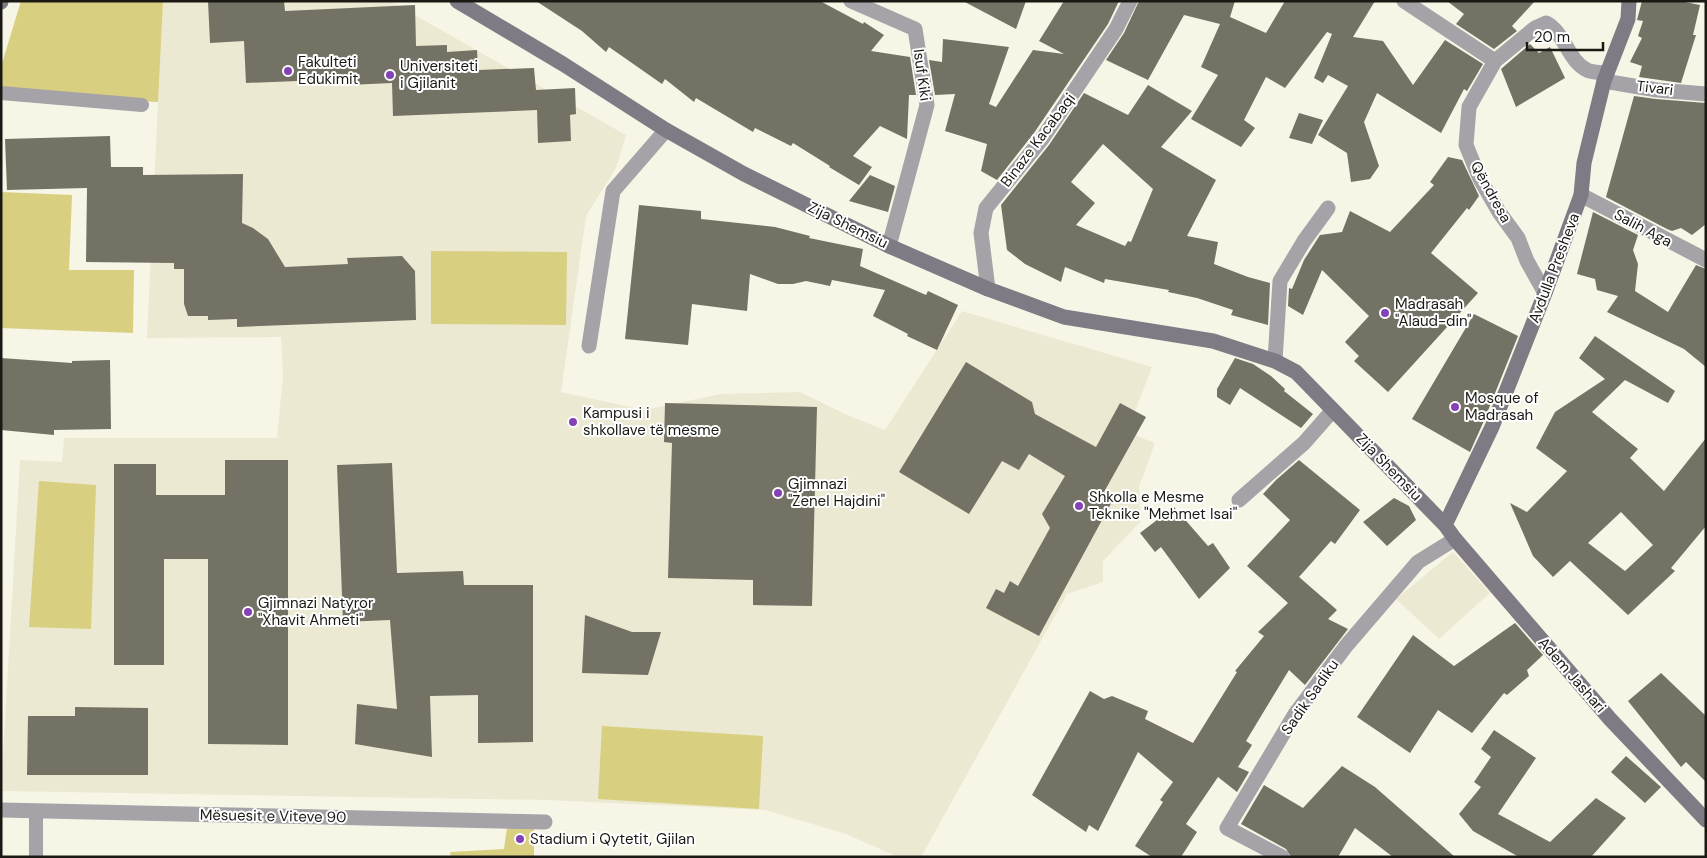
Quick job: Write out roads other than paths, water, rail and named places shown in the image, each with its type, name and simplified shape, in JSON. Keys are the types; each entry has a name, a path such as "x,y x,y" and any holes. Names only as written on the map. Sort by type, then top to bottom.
{"main road":[{"name":"Zija Shemsiu","path":"457,1 563,64 666,130 744,174 889,246 988,289 1064,317 1213,341 1275,361 1296,372 1445,525"},
{"name":"Avdulla Presheva","path":"1445,525 1492,427 1582,195 1584,163 1605,77 1628,19 1629,1"},
{"name":"Adem Jashari","path":"1445,525 1454,539 1610,719 1706,820"}],"street":[{"name":"Isuf Kiki","path":"851,1 915,29 927,105 889,246"},
{"name":"Binaze Kacabaqi","path":"988,289 981,233 986,208 1042,139 1116,29 1130,1"},
{"path":"1404,1 1495,61"},
{"name":"Qëndresa","path":"1545,293 1527,262 1518,238 1499,212 1480,179 1466,145 1469,107 1495,61 1535,28 1546,23 1555,28 1576,61 1587,70 1605,77"},
{"name":"Tivari","path":"1605,77 1657,90 1706,94"},
{"path":"589,346 613,191 666,130"},
{"name":"Salih Aga","path":"1582,195 1706,260"},
{"path":"1275,361 1280,281 1304,241 1328,208"},
{"path":"1238,500 1304,444 1333,410"},
{"name":"Sadik Sadiku","path":"1282,857 1227,828 1295,714 1346,646 1418,562 1454,539"},
{"name":"Mësuesit e Viteve 90","path":"1,810 545,822"}],"lane":[{"path":"1,93 142,105"},
{"path":"36,811 36,857"}],"place":[{"name":"Fakulteti Edukimit","path":"288,71"},
{"name":"Universiteti i Gjilanit","path":"390,75"},
{"name":"Madrasah \"Alaud-din\"","path":"1385,313"},
{"name":"Mosque of Madrasah","path":"1455,407"},
{"name":"Kampusi i shkollave të mesme","path":"573,422"},
{"name":"Gjimnazi \"Zenel Hajdini\"","path":"778,493"},
{"name":"Shkolla e Mesme Teknike ''Mehmet Isai''","path":"1079,506"},
{"name":"Gjimnazi Natyror \"Xhavit Ahmeti\"","path":"248,612"},
{"name":"Stadium i Qytetit, Gjilan","path":"520,839"}]}
